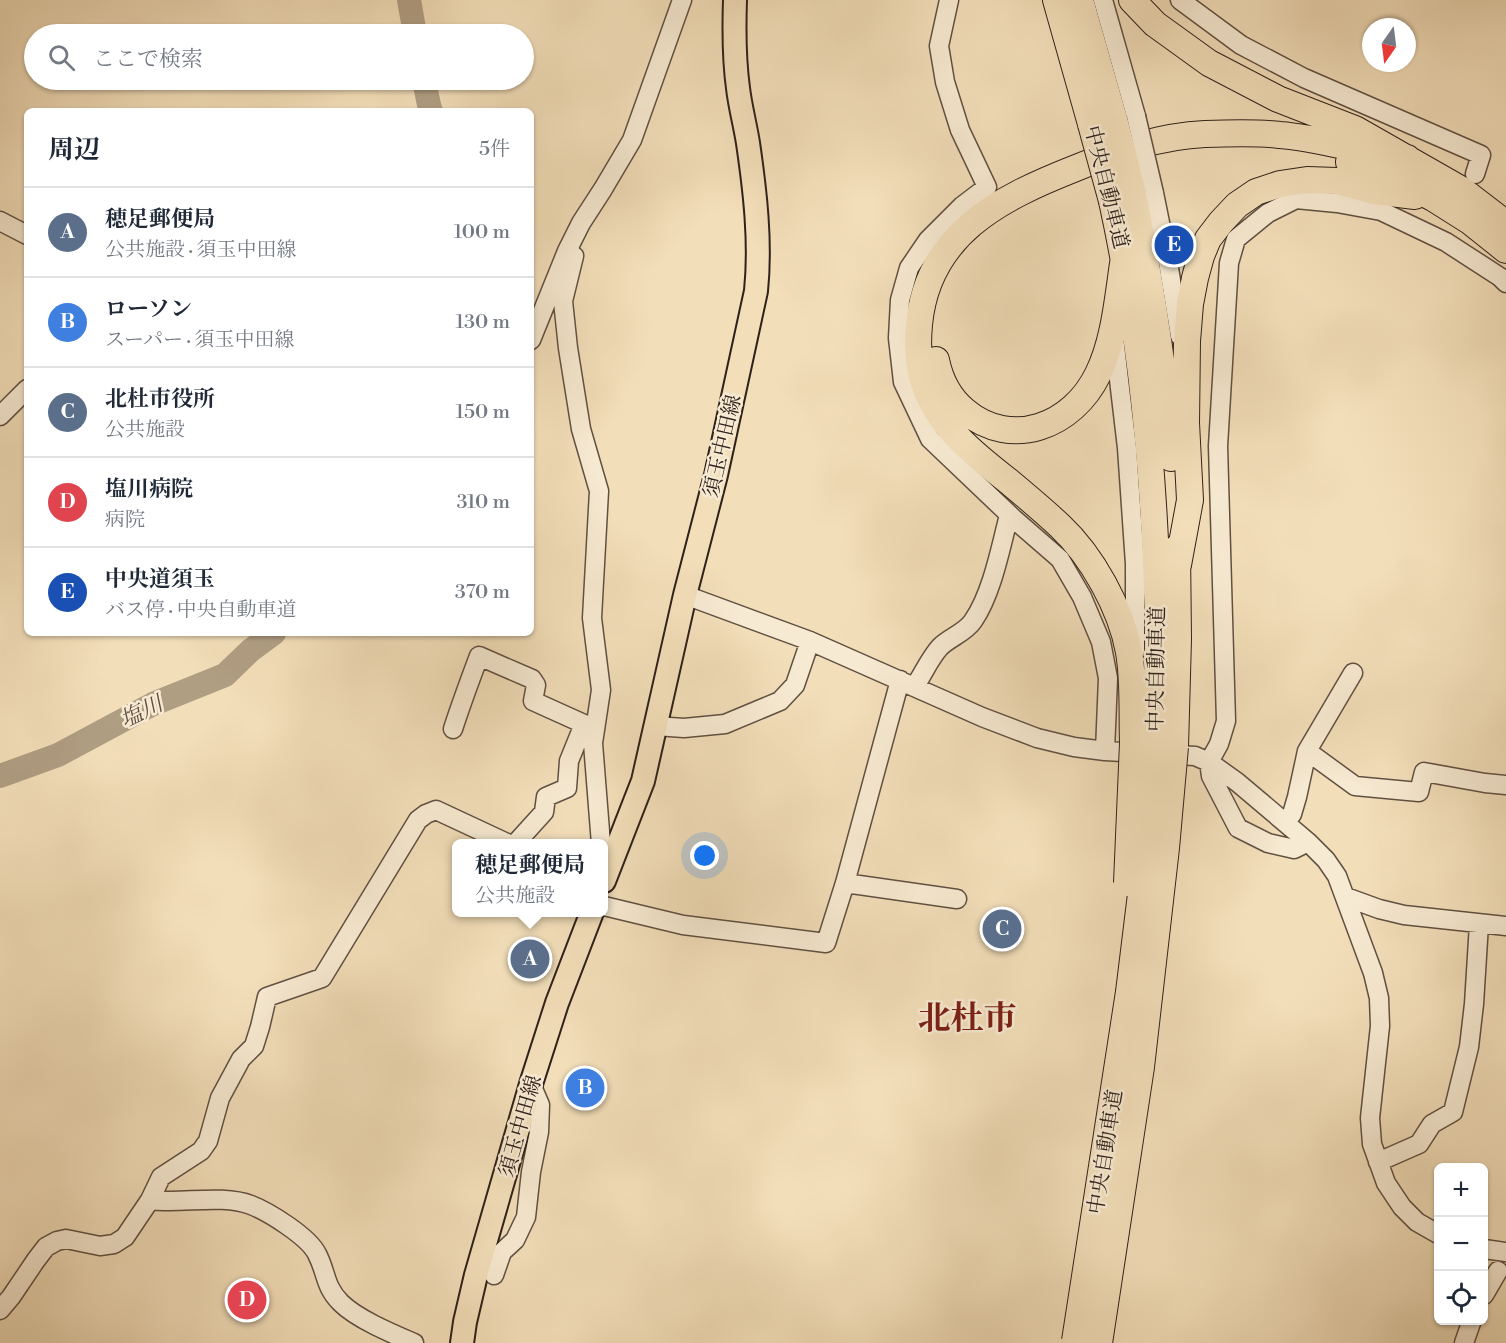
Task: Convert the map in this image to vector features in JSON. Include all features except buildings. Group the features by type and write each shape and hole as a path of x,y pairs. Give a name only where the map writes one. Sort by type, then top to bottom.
{"highway":[{"name":"中央自動車道","path":"1056,0 1114,120"},
{"name":"中央自動車道","path":"1080,0 1133,196 1156,322 1168,422 1178,565 1178,639 1154,745 1166,848 1141,1067 1083,1342"},
{"path":"1132,0 1155,24 1209,63 1278,99 1355,129 1462,190 1506,224"},
{"path":"1154,745 1131,673 1128,650 1119,618 1110,596 1080,548 1062,527 964,445 947,425 926,389 918,349 918,332 920,311 934,268 946,250 983,213 1046,180 1113,153 1152,141 1203,134 1278,134 1407,158"},
{"path":"1124,257 1113,326 1105,357 1098,375 1074,407 1041,427 1019,431 987,426 956,403 945,388 939,374 932,333 939,298 946,282 972,242 1020,208 1051,193 1155,155 1189,150 1262,146 1332,157 1377,169 1433,198 1471,222 1506,250"},
{"path":"1178,565 1190,501 1186,374 1190,304 1201,256 1208,238 1237,205 1256,192 1280,184 1307,180 1337,182 1374,190 1433,198"},
{"name":"中央自動車道","path":"1083,1342 1130,992 1147,845 1154,745 1158,639 1154,520 1147,421 1124,257 1133,196"}],"main road":[{"name":"須玉中田線","path":"608,846 643,781 685,595 716,475 757,281 755,199 738,87 734,27 735,0"},
{"name":"須玉中田線","path":"462,1343 476,1275 531,1084 557,1003 589,917"}],"street":[{"path":"534,333 567,251 632,140 682,0"},
{"path":"949,0 939,46 945,82 960,130 987,187 962,206 928,240 909,267 900,300 898,338 903,382 930,439 1009,515 1060,559 1082,597 1101,642 1108,678 1105,751"},
{"path":"1102,0 1114,120"},
{"path":"1180,0 1241,45 1304,78 1481,155 1475,174"},
{"path":"1133,196 1168,262 1186,374"},
{"path":"1308,842 1294,849 1268,843 1238,828 1210,776 1209,762 1219,744 1226,720 1218,446 1229,263 1236,239 1268,213 1296,199 1337,203 1381,211 1446,242 1462,244 1506,283"},
{"path":"0,221 24,233"},
{"path":"519,839 544,812 546,797 567,788 569,761 590,725 601,690 592,618 600,491 581,429 568,348 563,301 574,256 567,251"},
{"path":"1113,326 1127,448 1135,564 1136,649 1131,673"},
{"path":"0,416 24,392"},
{"path":"608,907 683,925 826,943 908,683 939,648 972,622 982,605 997,563 1009,515"},
{"path":"685,595 810,641 982,717 1037,738 1074,747 1105,751 1195,756 1209,762 1237,782 1285,822 1326,860 1337,876 1346,897 1373,973 1379,998 1380,1026 1370,1118 1372,1144 1386,1183 1402,1208 1417,1222 1434,1232"},
{"path":"655,726 684,728 725,723 780,701 795,685 810,641"},
{"path":"453,729 479,656 532,679 536,685 533,701 590,725"},
{"path":"1285,822 1292,814 1307,751 1353,674"},
{"path":"590,725 605,839"},
{"path":"1307,751 1355,786 1419,792 1424,772 1506,785"},
{"path":"0,1310 46,1247 66,1239 100,1246 114,1244 125,1237 150,1200 161,1177 201,1151 208,1141 220,1098 241,1059 254,1046 267,997 322,978 418,820 436,810 500,839"},
{"path":"845,883 957,899"},
{"path":"1346,897 1404,915 1506,926"},
{"path":"1378,1162 1419,1144 1432,1124 1453,1112 1469,1047 1479,924"},
{"path":"494,1275 502,1252 515,1240 526,1217 531,1172 539,1132 540,1105 531,1084"},
{"path":"150,1200 165,1202 234,1201 251,1205 267,1213 289,1226 317,1252 330,1288 340,1302 360,1317 414,1343"},
{"path":"1488,1250 1506,1252"},
{"path":"1488,1288 1498,1271"},
{"path":"1464,1343 1470,1325"}],"waterway":[{"name":"塩川","path":"409,0 413,24"},
{"name":"塩川","path":"426,90 430,108"},
{"name":"塩川","path":"0,776 58,755 153,704 225,675 251,650 270,636"}],"place":[{"name":"中央道須玉","path":"1174,245"},
{"name":"北杜市役所","path":"1002,929"},
{"name":"穂足郵便局","path":"530,959"},
{"name":"ローソン","path":"585,1088"},
{"name":"塩川病院","path":"247,1300"}],"district":[{"name":"北杜市","path":"967,1017"}]}
